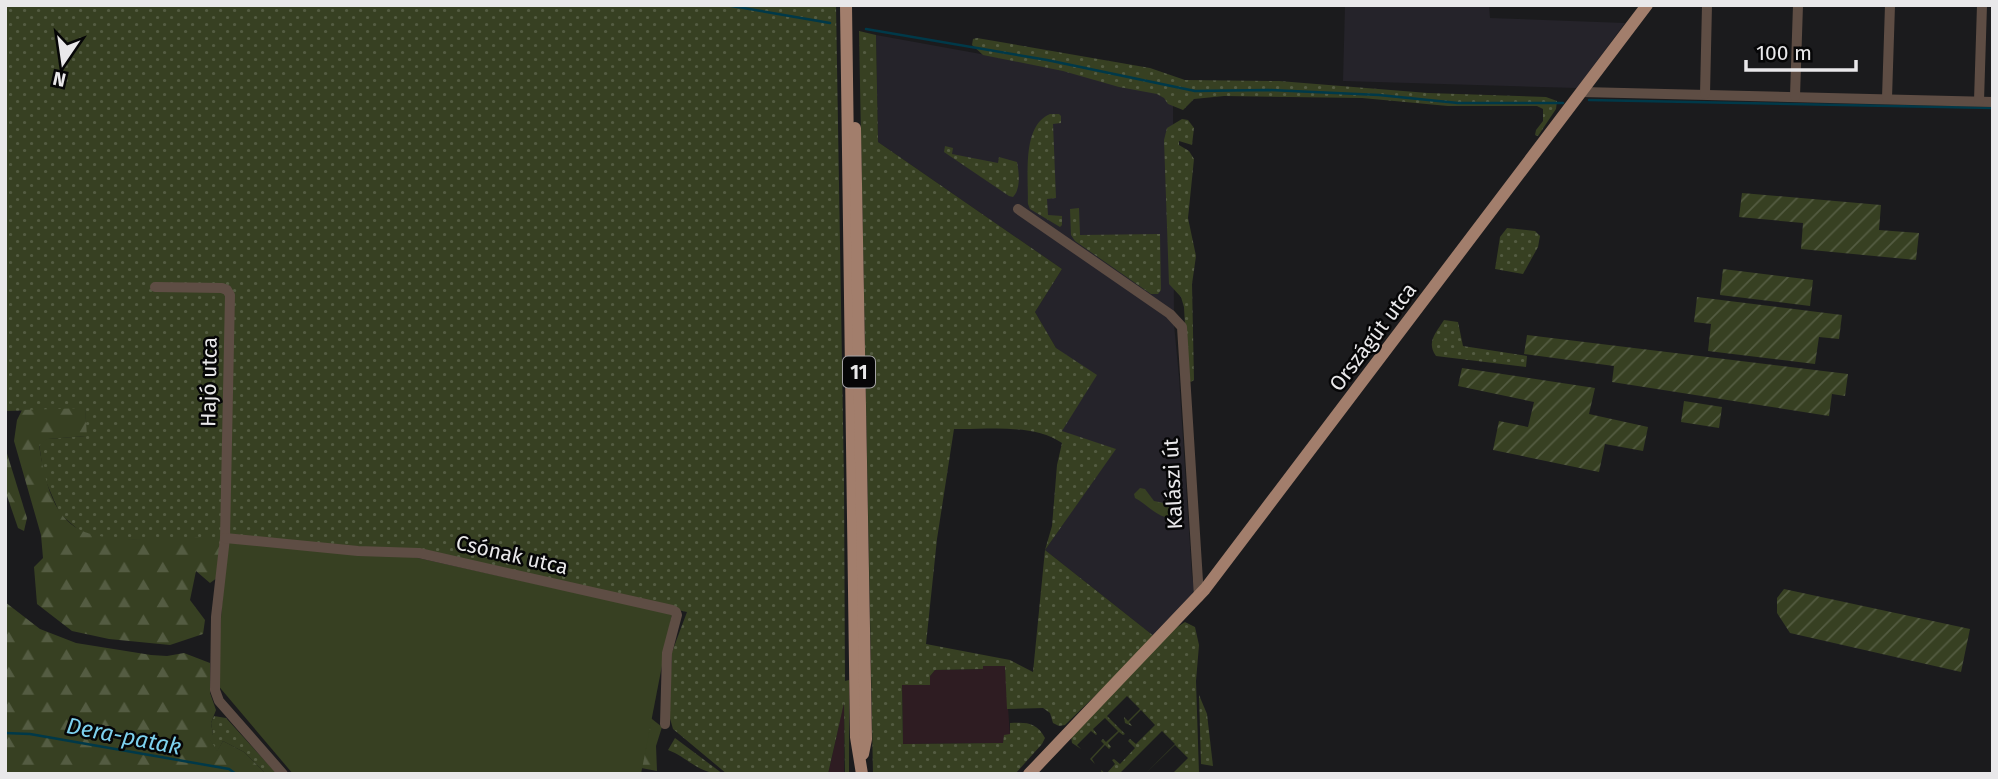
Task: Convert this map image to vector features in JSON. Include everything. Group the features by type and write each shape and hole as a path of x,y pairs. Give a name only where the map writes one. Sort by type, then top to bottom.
{"main road":[{"name":"11","path":"846,5 856,737 862,767"},
{"name":"11","path":"854,5 866,738 862,767"},
{"name":"Országút utca","path":"1199,597 1647,5"},
{"path":"1029,774 1199,597"}],"street":[{"path":"1705,94 1707,5"},
{"path":"1795,96 1798,5"},
{"path":"1887,98 1890,5"},
{"path":"1979,101 1982,5"},
{"path":"1579,96 1705,94 1993,102"},
{"name":"Kalászi út","path":"1018,209 1170,314 1182,327 1199,597"},
{"name":"Hajó utca","path":"155,286 222,288 230,295 224,543 216,617 215,690 219,701 283,774"},
{"name":"Csónak utca","path":"224,543 419,553 672,610 677,615 667,653 665,724"}],"shaded area":[{"path":"1345,5 1489,5 1490,18 1625,23 1577,88 1343,81"},
{"path":"876,35 1173,89 1174,324 1195,589 1187,603 1155,637 1045,550 1115,449 1062,432 1056,348 1035,312 1062,269 878,142"},
{"path":"983,666 1005,666 1010,735 1004,737 1003,743 903,744 902,685 930,685 930,676 935,670 982,669"},
{"path":"844,702 844,774 828,774 831,761"}],"green space":[{"path":"5,5 836,5 845,681 849,680 849,774 845,774 844,703 828,774 727,774 673,729 669,715 672,652 687,612 416,551 223,548 104,539 80,531 60,514 44,477 39,444 47,439 86,436 85,409 5,411"},
{"path":"859,31 876,35 878,142 1062,269 1035,312 1056,348 1097,375 1062,431 1116,449 1045,550 1155,637 1065,725 1053,723 1050,713 1043,708 1007,709 1005,666 935,670 930,676 930,685 902,685 903,744 1003,743 1004,735 1010,734 1010,723 1035,726 1045,738 1015,774 873,774","holes":["954,429 1024,430 1062,443 1057,465 1052,526 1045,550 1033,672 1010,660 926,644 937,539"]},
{"path":"973,39 1150,68 1185,80 1279,81 1428,93 1546,97 1557,101 1556,109 1538,136 1535,135 1543,121 1543,109 1537,106 1448,106 1362,98 1224,96 1194,99 1183,110 1168,104 1157,94 983,55 972,45"},
{"path":"1050,114 1059,114 1061,123 1053,124 1056,198 1047,199 1048,215 1062,216 1060,227 1030,209 1028,204 1028,154 1031,141 1034,129"},
{"path":"1182,119 1188,120 1194,128 1192,145 1179,141 1179,145 1189,151 1194,159 1188,218 1196,256 1192,284 1194,380 1191,382 1188,380 1184,307 1181,297 1169,284 1164,140 1167,128"},
{"path":"945,146 953,148 952,154 998,163 999,157 1017,162 1019,180 1016,194 1009,196 944,152"},
{"path":"1742,193 1881,205 1879,230 1919,233 1916,260 1801,249 1803,223 1739,217"},
{"path":"1079,208 1080,235 1160,234 1161,290 1158,294 1151,294 1075,241 1071,235 1070,209"},
{"path":"1507,228 1535,231 1540,236 1538,247 1523,274 1495,269 1500,237"},
{"path":"1723,269 1813,280 1810,306 1720,295"},
{"path":"1697,297 1842,315 1839,339 1819,337 1815,364 1708,351 1711,324 1694,322"},
{"path":"1444,320 1458,322 1463,346 1527,356 1526,367 1436,356 1432,342"},
{"path":"1527,335 1848,374 1845,396 1832,394 1829,416 1612,382 1614,366 1524,354"},
{"path":"1462,368 1595,388 1589,414 1648,427 1643,451 1605,444 1599,472 1493,450 1499,421 1528,427 1534,402 1458,386"},
{"path":"1684,401 1722,407 1719,428 1681,422"},
{"path":"85,408 87,436 48,439 39,445 52,498 62,515 75,527 91,534 135,539 199,537 223,548 221,575 210,583 196,571 190,600 205,620 203,634 170,645 109,639 72,631 37,604 34,567 43,558 41,535 14,441 17,420 22,410"},
{"path":"5,447 27,518 24,531 18,528 5,490"},
{"path":"1140,488 1145,489 1154,501 1164,503 1172,492 1177,495 1181,503 1179,512 1171,517 1157,513 1135,498 1134,494"},
{"path":"227,540 409,556 672,614 641,774 293,774 216,683"},
{"path":"1784,589 1970,629 1961,672 1790,633 1777,613 1777,598"},
{"path":"5,602 40,629 76,643 151,655 184,653 210,663 210,693 216,710 211,723 213,734 210,739 217,751 223,741 244,752 266,774 5,774"},
{"path":"1185,622 1195,627 1199,645 1196,681 1199,774 1172,774 1188,758 1175,745 1145,774 1175,744 1162,731 1119,774 1106,774 1115,764 1112,760 1120,764 1135,748 1128,741 1130,739 1136,744 1155,725 1141,710 1129,722 1132,726 1125,723 1124,717 1128,721 1140,709 1127,696 1107,716 1125,734 1119,732 1108,743 1111,747 1109,749 1105,745 1092,759 1095,764 1090,759 1104,744 1101,741 1103,739 1106,742 1118,731 1105,718 1093,729 1096,735 1091,731 1077,745 1081,749 1072,743 1071,736 1174,629"},
{"path":"1199,695 1207,714 1213,766 1201,764"},
{"path":"642,711 662,727 656,746 657,771 636,767"},
{"path":"214,716 226,718 277,774 266,774 244,752 223,741 217,752 209,738 213,734 211,723"},
{"path":"675,738 723,774 700,769 668,750"}],"waterway":[{"path":"726,5 830,23"},
{"path":"866,29 1047,60 1195,91 1268,90 1379,95 1458,103 1563,103"},
{"path":"1589,100 1993,108"},
{"name":"Dera-patak","path":"5,733 30,734 229,769 236,774"}]}
